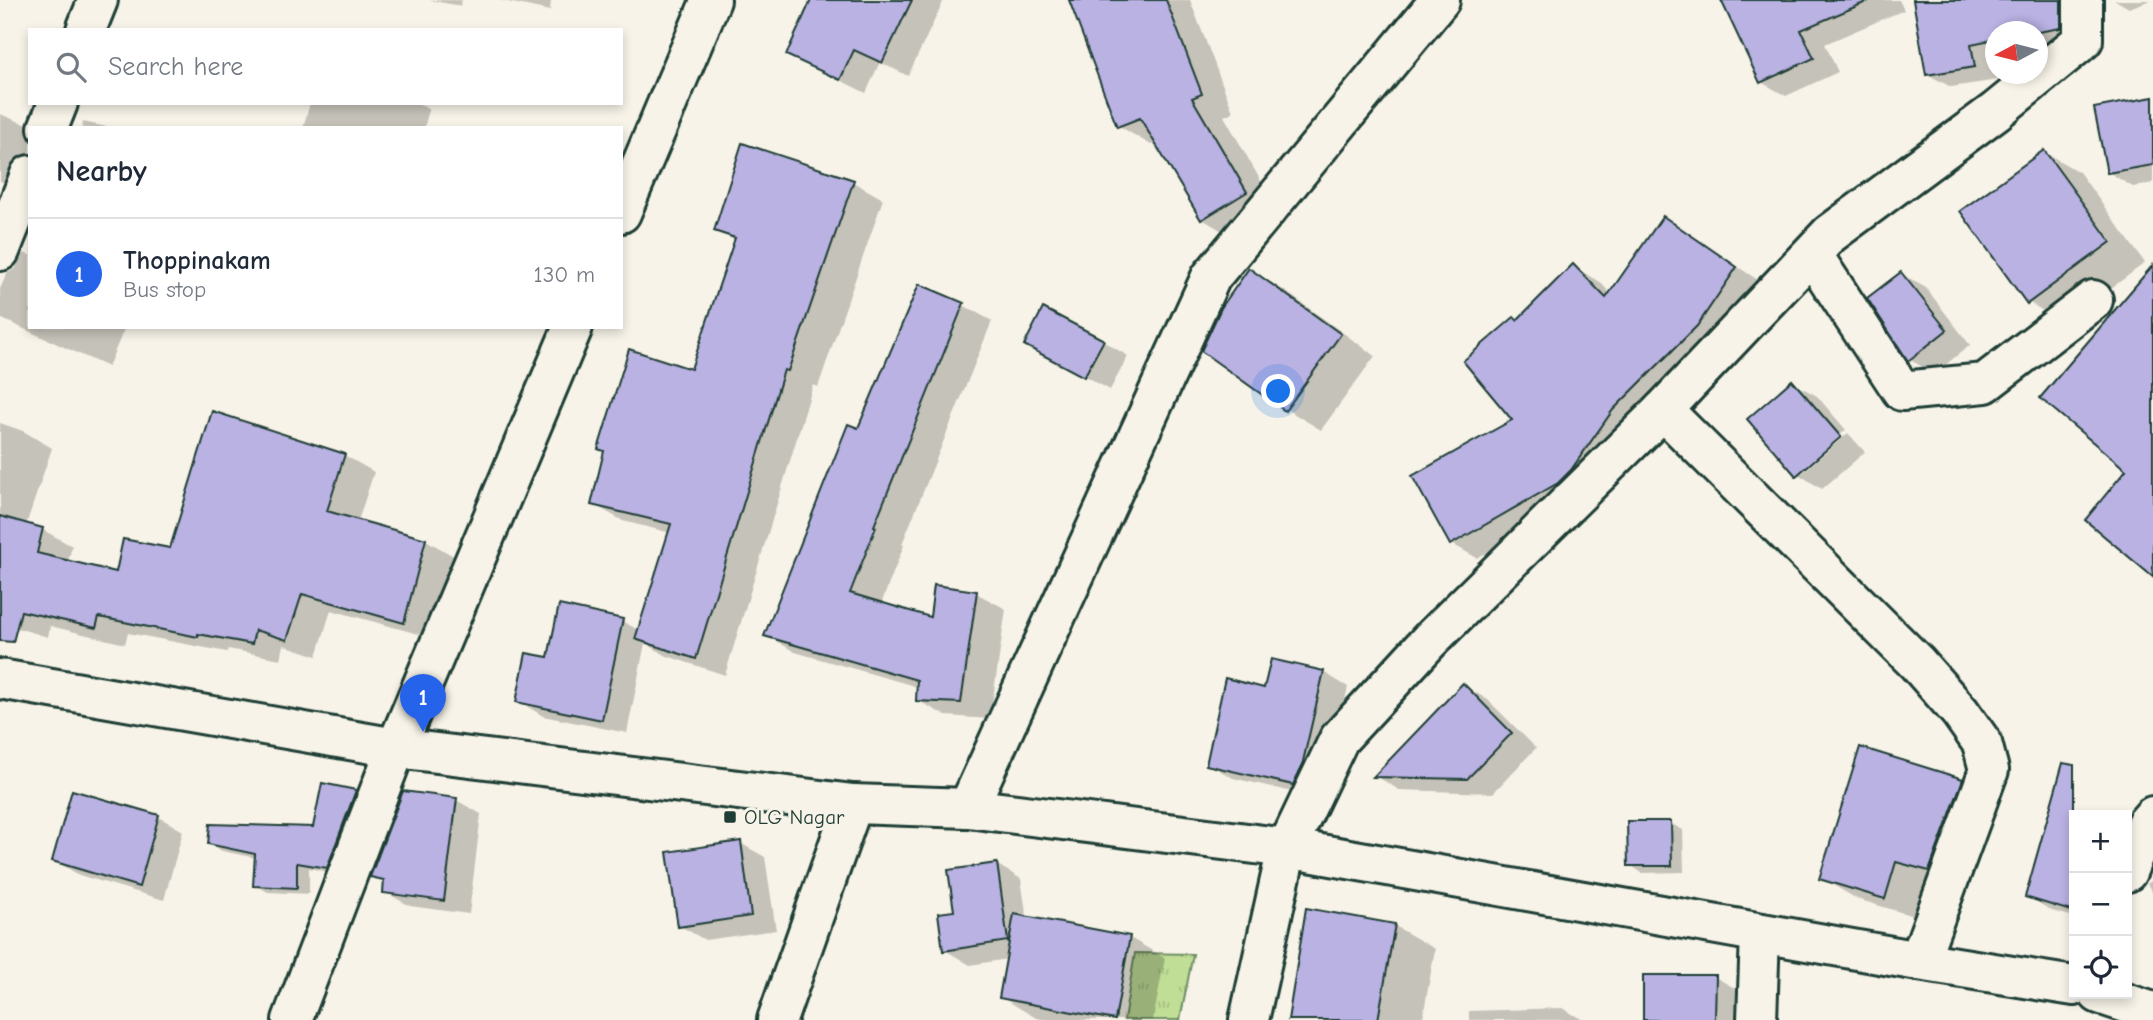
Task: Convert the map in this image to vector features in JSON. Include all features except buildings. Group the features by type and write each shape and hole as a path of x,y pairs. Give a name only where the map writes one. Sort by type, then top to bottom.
{"street":[{"path":"87,28 98,0"},
{"path":"623,208 711,0"},
{"path":"968,808 1211,277 1440,0"},
{"path":"1249,1020 1287,848 1339,739 1430,640 1663,410 1830,234 1996,111 2083,40 2083,0"},
{"path":"49,126 57,105"},
{"path":"0,251 28,180"},
{"path":"1812,254 1902,390 1985,383 2093,300"},
{"path":"292,1020 396,748 572,329"},
{"path":"1663,410 1917,663 1960,712 1982,743 1989,770 1919,961"},
{"path":"0,679 396,748 853,804 968,808 1287,848 2069,985"},
{"path":"777,1020 853,804"},
{"path":"2132,859 2146,824 2153,816"},
{"path":"1757,1020 1760,933"},
{"path":"2113,999 2153,1013"}],"green space":[{"path":"1135,953 1193,954 1180,1020 1124,1020"}],"place":[{"name":"Thoppinakam","path":"423,732"},
{"name":"OLG Nagar","path":"730,817"}]}
